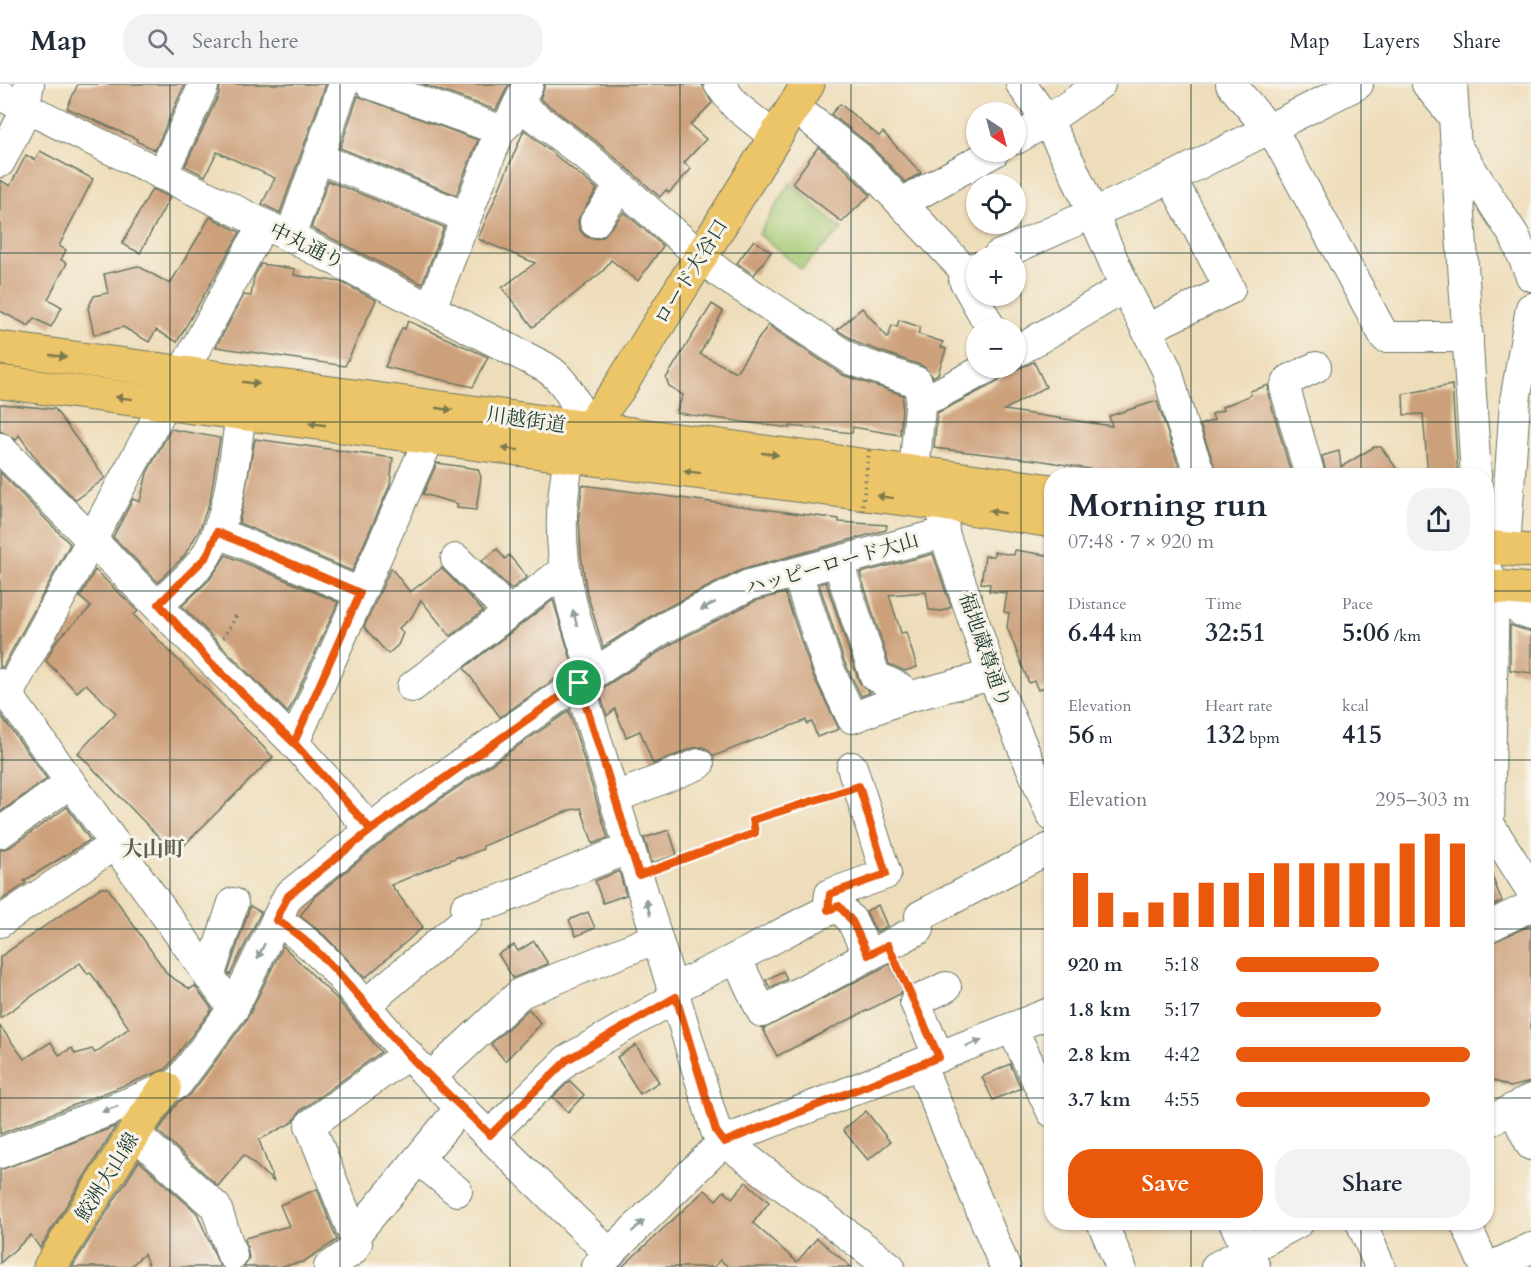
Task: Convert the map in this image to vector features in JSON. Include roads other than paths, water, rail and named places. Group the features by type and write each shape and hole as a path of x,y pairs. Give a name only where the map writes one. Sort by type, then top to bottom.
{"main road":[{"name":"ロード大谷口","path":"568,456 619,388 801,96"},
{"name":"川越街道","path":"0,348 914,473 945,505"},
{"name":"川越街道","path":"0,382 1044,520"},
{"name":"川越街道","path":"945,505 1044,492"},
{"path":"1498,564 1531,590"},
{"name":"鮫洲大山線","path":"50,1267 165,1088"}],"street":[{"path":"182,374 276,231 318,158 344,84"},
{"path":"370,84 436,95 500,130"},
{"path":"719,84 736,106 775,137"},
{"path":"1021,84 1047,121 1072,167 1125,287 1167,370 1182,425 1198,468"},
{"path":"1026,134 1100,84"},
{"path":"1231,84 1279,142 1385,337 1468,338"},
{"path":"1019,246 1171,178 1358,84"},
{"path":"1427,84 1455,131 1523,231 1531,276"},
{"path":"1452,84 1476,468"},
{"path":"162,175 203,87"},
{"path":"430,308 500,130 510,121 523,94 585,155 700,258 852,360 917,382 921,396 914,473"},
{"path":"0,162 22,118 18,95"},
{"name":"中丸通り","path":"18,95 162,175 430,308 557,374 566,385 587,428"},
{"path":"801,96 902,203 966,264"},
{"path":"318,158 466,217"},
{"path":"902,203 976,162"},
{"path":"1147,329 1230,289 1171,178"},
{"path":"595,222 620,187"},
{"path":"1026,346 1125,287"},
{"path":"1494,697 1498,564 1523,397 1531,308"},
{"path":"1308,468 1285,388 1289,380 1316,367"},
{"path":"921,396 933,396 968,378"},
{"path":"165,404 92,539 4,689 233,1009"},
{"path":"159,604 207,556 228,494 241,414"},
{"path":"294,743 429,439"},
{"path":"0,448 159,604 209,661 294,743 371,830"},
{"path":"568,456 562,515 563,571 578,630 586,679 614,798 716,1131 724,1142 890,1267"},
{"name":"ハッピーロード大山","path":"0,1153 177,1084 233,1009 288,896 371,830 586,679 664,628 749,585 838,562 945,505"},
{"name":"福地蔵尊通り","path":"945,505 992,675 1044,797"},
{"path":"217,532 360,593"},
{"path":"456,559 508,611"},
{"path":"838,562 875,676 900,688 904,698"},
{"path":"1498,564 1521,611 1531,615"},
{"path":"412,687 563,571"},
{"path":"796,573 828,667 852,718 904,698 992,675"},
{"path":"614,798 699,764"},
{"path":"828,910 830,894 886,874 856,776"},
{"path":"0,833 70,783"},
{"path":"1494,836 1531,890"},
{"path":"0,922 115,844"},
{"path":"736,958 762,1012 868,955 919,922 1044,852"},
{"path":"366,1004 467,919 466,907 495,902 634,862"},
{"path":"209,977 233,903"},
{"path":"490,1135 567,1060 675,993 828,910 839,906 852,921 868,955"},
{"path":"1494,924 1531,906"},
{"path":"276,920 294,930 366,1004 408,1054 490,1135 603,1260 724,1142 1044,1015"},
{"path":"431,1077 521,993 657,938"},
{"path":"946,987 915,1002 929,1061 1005,1267"},
{"path":"1012,1028 1044,1095"},
{"path":"329,1267 352,1251 357,1243 310,1125 408,1054"},
{"path":"1494,1119 1522,1104 1531,1145"},
{"path":"354,1236 461,1107"},
{"path":"134,1133 216,1207 232,1255"},
{"path":"418,1159 457,1191"},
{"path":"1105,1230 1121,1267"},
{"path":"1238,1230 1251,1259"},
{"path":"1216,1267 1251,1259 1289,1230"},
{"path":"1364,1230 1380,1267"},
{"path":"1469,1230 1485,1267"},
{"path":"1491,1267 1531,1248"}],"district":[{"name":"大山町","path":"153,849"}]}
